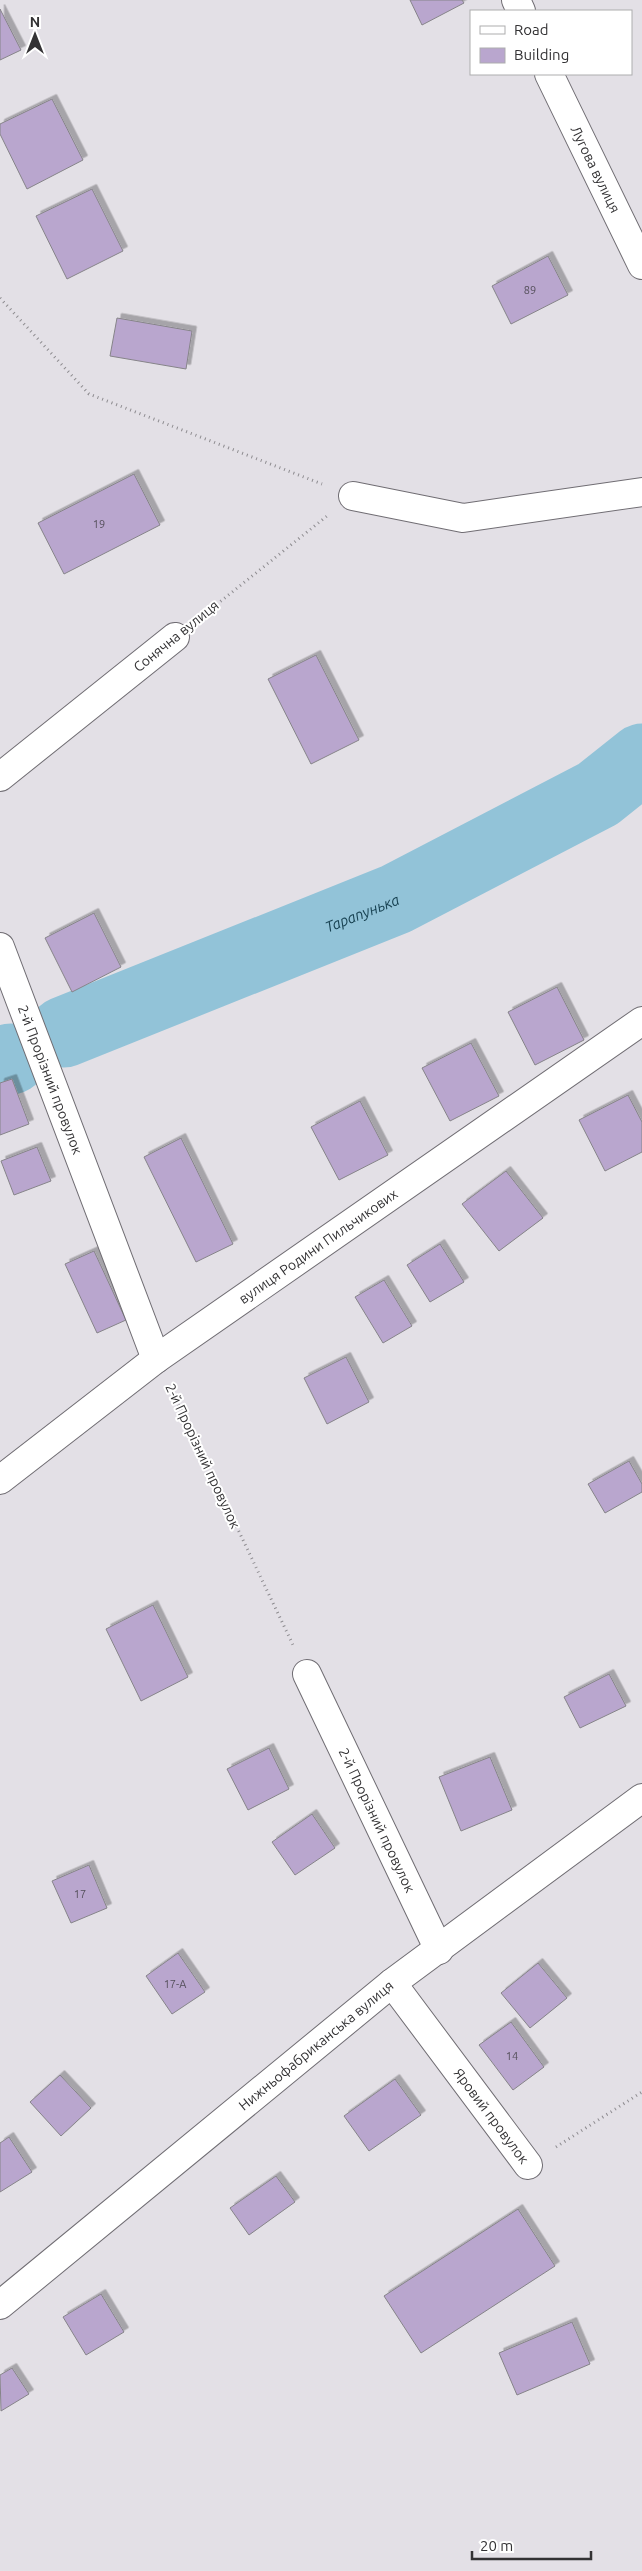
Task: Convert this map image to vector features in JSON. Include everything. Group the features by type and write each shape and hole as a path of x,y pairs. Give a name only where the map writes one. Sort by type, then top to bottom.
{"street":[{"name":"Лугова вулиця","path":"548,75 642,265"},
{"path":"353,496 463,518 642,492"},
{"name":"Сонячна вулиця","path":"0,777 175,637"},
{"name":"2-й Прорізний провулок","path":"0,947 156,1358"},
{"name":"вулиця Родини Пильчикових","path":"0,1480 156,1358 642,1021"},
{"name":"2-й Прорізний провулок","path":"307,1674 439,1950"},
{"name":"Нижньофабриканська вулиця","path":"0,2305 392,1983 642,1798"},
{"name":"Яровий провулок","path":"392,1983 528,2164"}],"path":[{"path":"0,298 89,394 353,496"},
{"name":"Сонячна вулиця","path":"175,637 353,496"},
{"name":"2-й Прорізний провулок","path":"156,1358 307,1674"},
{"name":"Яровий провулок","path":"528,2164 642,2092"}],"building":[{"path":"410,0 462,0 464,3 422,25"},
{"path":"0,9 21,50 0,60"},
{"path":"52,99 83,160 27,189 0,134 0,124"},
{"path":"92,189 123,251 67,279 36,216"},
{"path":"548,256 568,295 511,324 492,286"},
{"path":"117,318 192,331 186,369 110,356"},
{"path":"134,474 160,525 64,574 38,523"},
{"path":"316,655 359,740 311,764 268,679"},
{"path":"94,913 121,967 72,992 45,938"},
{"path":"557,987 584,1040 535,1065 508,1012"},
{"path":"471,1043 499,1096 450,1121 422,1068"},
{"path":"12,1079 29,1124 0,1135 0,1083"},
{"path":"628,1095 642,1122 642,1152 605,1171 579,1120"},
{"path":"360,1101 388,1155 339,1180 311,1127"},
{"path":"181,1138 233,1244 196,1262 144,1157"},
{"path":"37,1147 51,1181 14,1195 1,1161"},
{"path":"506,1171 543,1218 499,1251 462,1204"},
{"path":"440,1244 464,1282 430,1302 407,1265"},
{"path":"94,1251 126,1320 97,1333 65,1264"},
{"path":"384,1280 412,1326 383,1343 355,1297"},
{"path":"346,1357 369,1402 327,1424 304,1378"},
{"path":"629,1461 642,1484 642,1492 605,1513 588,1484"},
{"path":"153,1605 188,1677 141,1701 106,1629"},
{"path":"609,1674 626,1706 580,1728 564,1697"},
{"path":"269,1748 289,1789 248,1810 227,1769"},
{"path":"490,1757 512,1810 461,1831 439,1777"},
{"path":"312,1814 335,1848 295,1875 272,1842"},
{"path":"89,1865 107,1908 71,1923 52,1881"},
{"path":"178,1953 205,1992 172,2014 146,1976"},
{"path":"538,1963 567,1998 530,2028 501,1993"},
{"path":"511,2022 544,2067 513,2090 479,2045"},
{"path":"60,2075 91,2108 61,2136 30,2102"},
{"path":"395,2079 421,2115 369,2151 344,2116"},
{"path":"9,2137 32,2172 0,2192 0,2143"},
{"path":"276,2176 295,2202 249,2235 230,2208"},
{"path":"518,2209 555,2266 421,2353 384,2296"},
{"path":"101,2294 124,2332 86,2355 63,2317"},
{"path":"572,2322 590,2364 517,2395 499,2353"},
{"path":"12,2368 29,2394 1,2411 0,2375"}],"waterway":[{"name":"Тарапунька","path":"64,1032 396,899 598,794 642,759"},
{"name":"Тарапунька","path":"0,1061 11,1059"}]}
